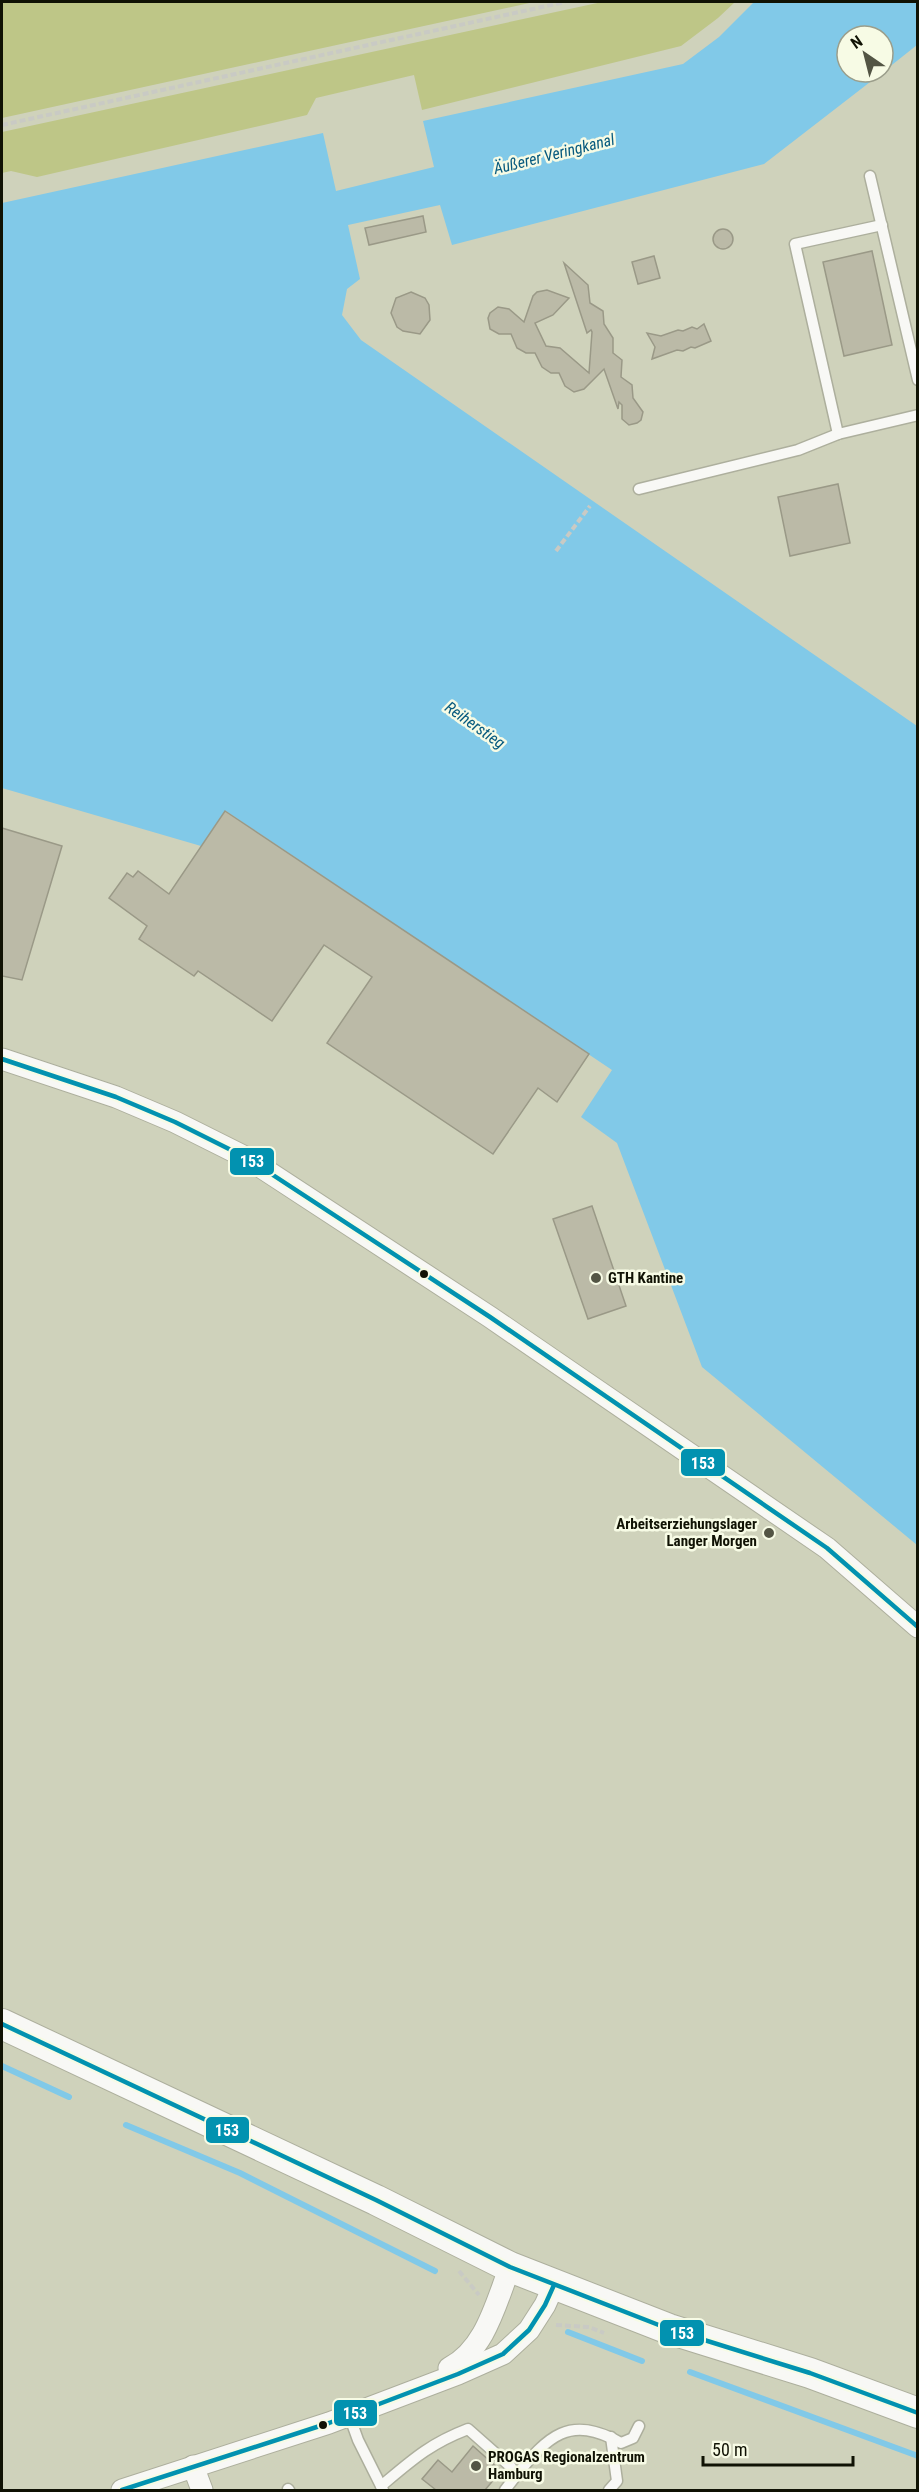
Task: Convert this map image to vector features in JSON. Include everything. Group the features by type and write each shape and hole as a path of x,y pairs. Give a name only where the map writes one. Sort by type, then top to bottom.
{"main road":[{"path":"2,2024 554,2285 669,2329 810,2373 918,2413"}],"street":[{"path":"2,1059 116,1097 175,1122 247,1158 490,1317 826,1548 918,1627"},
{"path":"391,2399 459,2363 472,2352 484,2330 510,2266"},
{"path":"122,2490 349,2415 458,2374 503,2354 517,2343 538,2318 554,2285"},
{"path":"193,2466 202,2490"}],"lane":[{"path":"870,177 918,380"},
{"path":"838,434 795,244 882,225"},
{"path":"639,489 798,450 838,434 918,415"},
{"path":"349,2415 358,2440 382,2488 420,2452 439,2440 468,2429 512,2467 515,2477"},
{"path":"505,2490 536,2451 566,2430 593,2429 621,2443 633,2438 639,2426"},
{"path":"609,2490 617,2481 611,2437"}],"path":[{"path":"2,125 565,2"},
{"path":"556,551 590,506"}],"green space":[{"path":"2,2 534,2 2,118"},
{"path":"602,2 735,2 681,46 422,110 414,75 316,98 307,115 37,177 11,171 2,173 2,132"}],"water":[{"path":"754,2 917,2 917,45 895,62 895,24 835,24 835,84 867,84 764,164 452,245 440,205 348,225 360,279 347,289 342,315 361,340 917,726 917,1545 702,1367 617,1143 581,1117 612,1070 226,811 201,846 2,788 2,203 323,133 336,191 434,167 423,121 683,64 719,37"}],"building":[{"path":"423,216 426,232 369,245 365,228"},
{"path":"723,229 730,232 733,239 730,246 723,249 716,246 713,239 716,232"},
{"path":"872,251 892,345 844,356 823,262"},
{"path":"654,256 660,278 638,284 632,262"},
{"path":"564,263 588,285 590,303 603,311 604,324 613,338 613,353 622,360 621,377 632,385 633,398 643,412 641,420 637,423 629,425 622,419 622,405 619,402 618,409 604,369 584,389 574,392 565,386 559,373 551,373 542,367 535,353 526,353 517,348 511,334 499,334 490,329 488,318 490,313 498,307 509,309 524,322 533,296 537,292 547,290 569,298 553,315 535,323 546,346 560,348 589,373 592,332 591,330 587,333"},
{"path":"411,292 425,298 429,305 430,320 420,334 403,331 397,327 391,313 396,298"},
{"path":"704,324 711,341 695,348 677,350 652,359 655,347 647,333 661,336 692,327 697,329"},
{"path":"838,484 850,543 790,556 778,497"},
{"path":"225,811 589,1054 557,1102 538,1088 493,1154 327,1043 372,977 324,945 272,1021 198,971 194,976 139,939 147,926 109,898 127,873 133,877 138,871 169,894"},
{"path":"2,828 62,846 22,980 2,976"},
{"path":"592,1206 626,1306 588,1319 553,1219"},
{"name":"PROGAS Regionalzentrum Hamburg","path":"473,2446 501,2471 485,2490 436,2490 422,2479 438,2460 452,2472"}],"waterway":[{"path":"2,2066 69,2097"},
{"path":"126,2125 240,2173 435,2271"},
{"path":"568,2332 642,2361"},
{"path":"690,2372 918,2456"}],"transit line":[{"name":"153","path":"2,1059 116,1097 175,1122 247,1158 490,1317 827,1548 918,1627"},
{"name":"153","path":"2,2024 376,2200 510,2267 669,2329 810,2373 918,2413"},
{"name":"153","path":"122,2490 329,2423 458,2374 503,2354 529,2330 545,2305 554,2285"}],"place":[{"name":"GTH Kantine","path":"596,1278"},
{"name":"Arbeitserziehungslager Langer Morgen","path":"769,1533"},
{"name":"PROGAS Regionalzentrum Hamburg","path":"476,2466"}],"water label":[{"name":"Äußerer Veringkanal","path":"554,154"},
{"name":"Reiherstieg","path":"475,725"}]}
